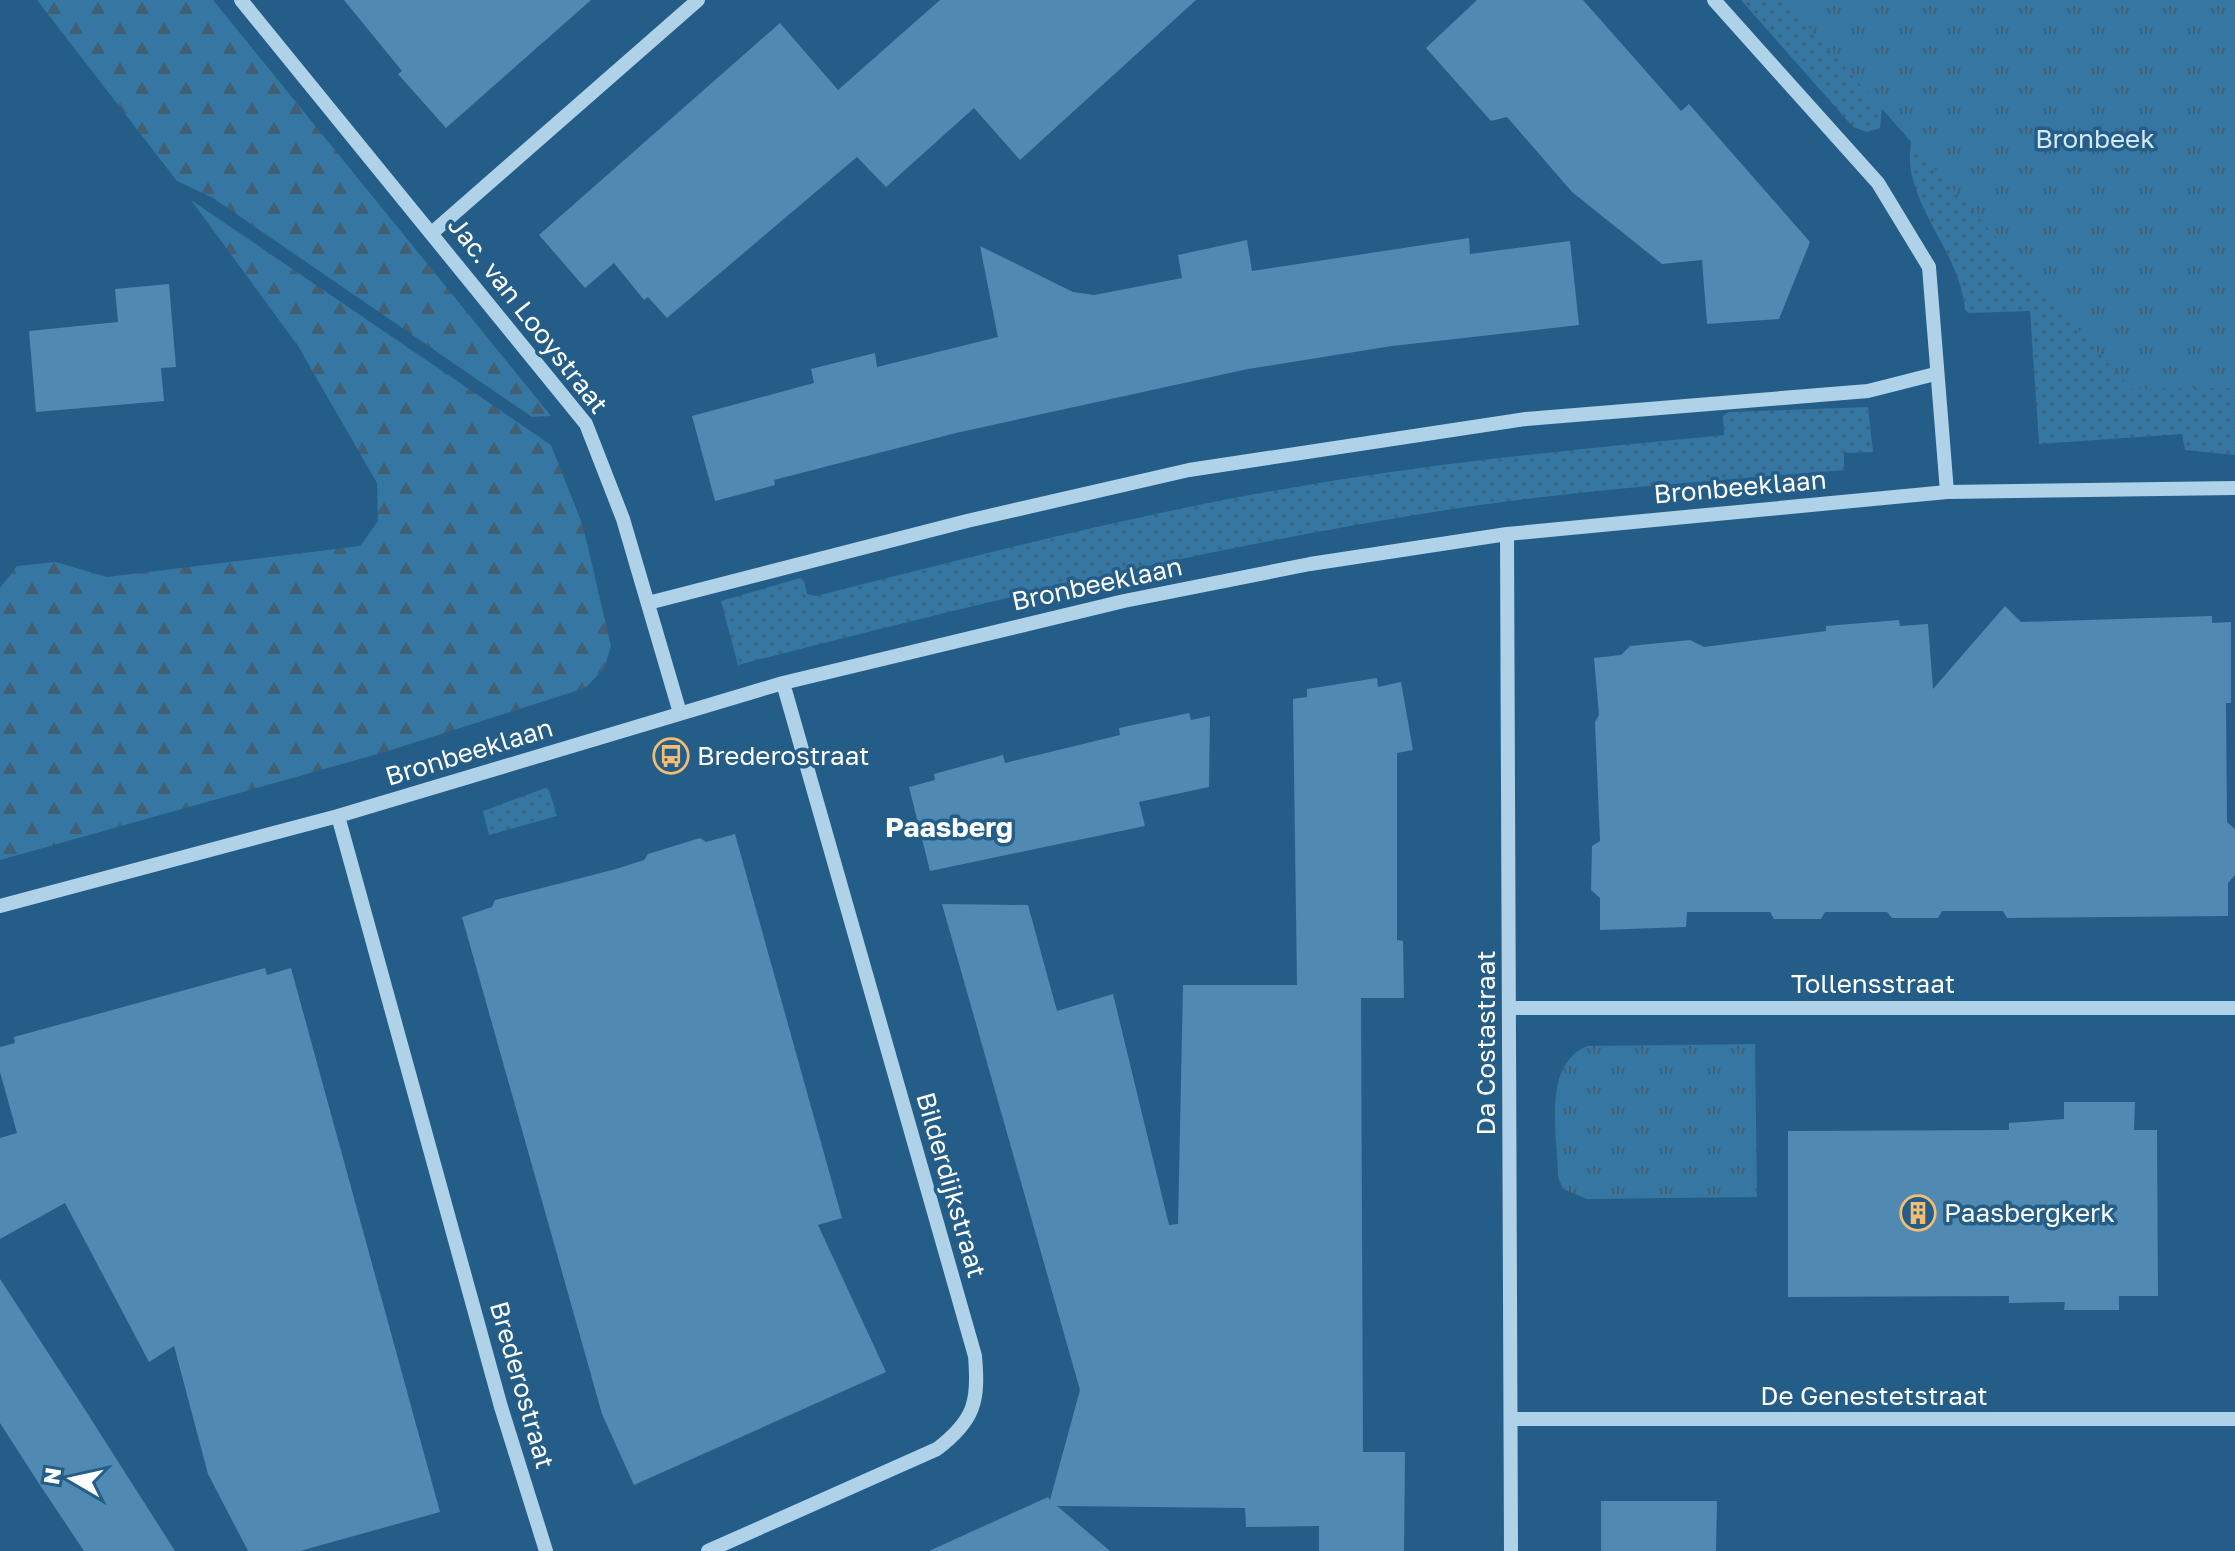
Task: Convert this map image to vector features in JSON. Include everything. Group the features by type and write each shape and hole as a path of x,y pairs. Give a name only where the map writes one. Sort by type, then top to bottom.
{"street":[{"name":"Jac. van Looystraat","path":"241,0 433,232 586,424 623,519 680,713"},
{"path":"433,232 698,0"},
{"path":"1714,0 1878,183 1929,267 1935,374 1947,492"},
{"path":"648,603 967,521 1189,470 1526,419 1868,391 1935,374"},
{"name":"Bronbeeklaan","path":"0,906 338,816 783,683 1124,601 1310,564 1507,534 1947,492 2235,488"},
{"name":"Da Costastraat","path":"1507,534 1513,1419 1511,1551"},
{"name":"Bilderdijkstraat","path":"708,1551 937,1449 958,1433 972,1413 978,1387 975,1356 783,683"},
{"name":"Brederostraat","path":"338,816 501,1407 546,1551"},
{"name":"Tollensstraat","path":"1510,1008 2235,1008"},
{"name":"De Genestetstraat","path":"1513,1419 2235,1419"}],"green space":[{"path":"37,0 213,0 551,416 532,417 213,198 177,181"},
{"path":"1741,0 1836,0 1887,61 1880,128 1867,132 1853,127"},
{"name":"Bronbeek","path":"1785,0 2235,0 2235,388 2131,389"},
{"path":"1915,114 2235,375 2235,455 2185,450 2182,434 2039,444 2030,311 1968,313 1965,309 1956,273 1924,210 1912,176 1910,153"},
{"path":"191,200 551,445 583,526 611,646 604,669 585,688 385,752 0,860 0,588 17,566 56,562 107,577 360,546 378,521 377,483 298,346"},
{"path":"1868,407 1873,452 1844,453 1844,470 1551,496 1363,524 1094,578 738,665 721,601 800,578 804,580 807,594 816,596 1115,523 1349,478 1510,457 1724,435 1723,416 1729,412"},
{"path":"548,787 557,816 489,835 483,811"},
{"path":"1755,1044 1757,1197 1587,1199 1563,1189 1558,1177 1555,1104 1563,1069 1573,1055 1587,1046"}],"building":[{"path":"344,0 591,0 446,128 398,74 402,71"},
{"path":"940,0 1196,0 1020,160 974,108 886,187 857,157 667,318 648,297 644,300 614,263 585,288 539,235 780,23 838,90"},
{"path":"1477,0 1583,0 1681,111 1689,104 1810,242 1779,319 1707,324 1702,260 1662,264 1572,192 1507,117 1491,121 1426,48"},
{"path":"1469,238 1470,254 1570,241 1579,325 1392,346 1248,369 956,433 774,480 775,485 715,501 692,416 814,383 811,369 875,353 877,367 998,337 980,246 1073,292 1094,295 1182,278 1178,255 1247,240 1252,271"},
{"path":"169,284 176,367 161,368 164,401 36,412 29,331 118,322 115,289"},
{"path":"2005,606 2021,622 2212,616 2212,623 2231,622 2231,703 2226,703 2227,822 2235,829 2235,875 2228,883 2228,916 2007,918 2003,911 1942,911 1938,918 1892,918 1887,912 1825,912 1821,919 1774,919 1770,912 1687,912 1686,927 1600,930 1600,898 1591,890 1592,846 1600,841 1595,722 1599,715 1594,658 1621,655 1630,646 1690,640 1704,647 1826,631 1826,626 1899,620 1900,626 1928,624 1933,689"},
{"path":"1377,678 1378,687 1401,682 1413,750 1397,753 1397,940 1403,941 1404,998 1361,998 1363,1452 1405,1452 1404,1551 1319,1551 1319,1526 1246,1527 1245,1508 1057,1506 1110,1551 929,1551 1048,1497 1050,1500 1080,1390 942,904 1028,905 1057,1011 1113,994 1169,1225 1178,1224 1183,985 1297,985 1293,699 1307,697 1307,689"},
{"path":"1189,713 1191,720 1210,716 1209,787 1139,802 1145,826 930,871 909,787 935,780 934,774 1003,755 1005,763 1120,735 1119,728"},
{"path":"735,834 842,1218 818,1225 886,1372 634,1485 602,1414 462,917 492,907 495,900 616,869 644,860 648,854 700,838 706,842"},
{"path":"265,968 267,975 291,968 440,1512 300,1551 248,1551 208,1474 174,1346 149,1362 65,1203 0,1239 0,1138 17,1133 0,1072 0,1047 15,1043 14,1037"},
{"name":"Paasbergkerk","path":"2064,1102 2135,1102 2134,1130 2157,1130 2158,1296 2119,1296 2119,1310 2064,1310 2065,1302 2009,1303 2009,1296 1788,1297 1788,1131 2009,1130 2009,1123 2064,1119"},
{"path":"0,1279 175,1551 84,1551 36,1479 0,1423"},
{"path":"1601,1501 1717,1501 1716,1551 1601,1551"}],"place":[{"name":"Brederostraat","path":"671,756"},
{"name":"Paasbergkerk","path":"1918,1213"}],"district":[{"name":"Paasberg","path":"949,827"}]}
